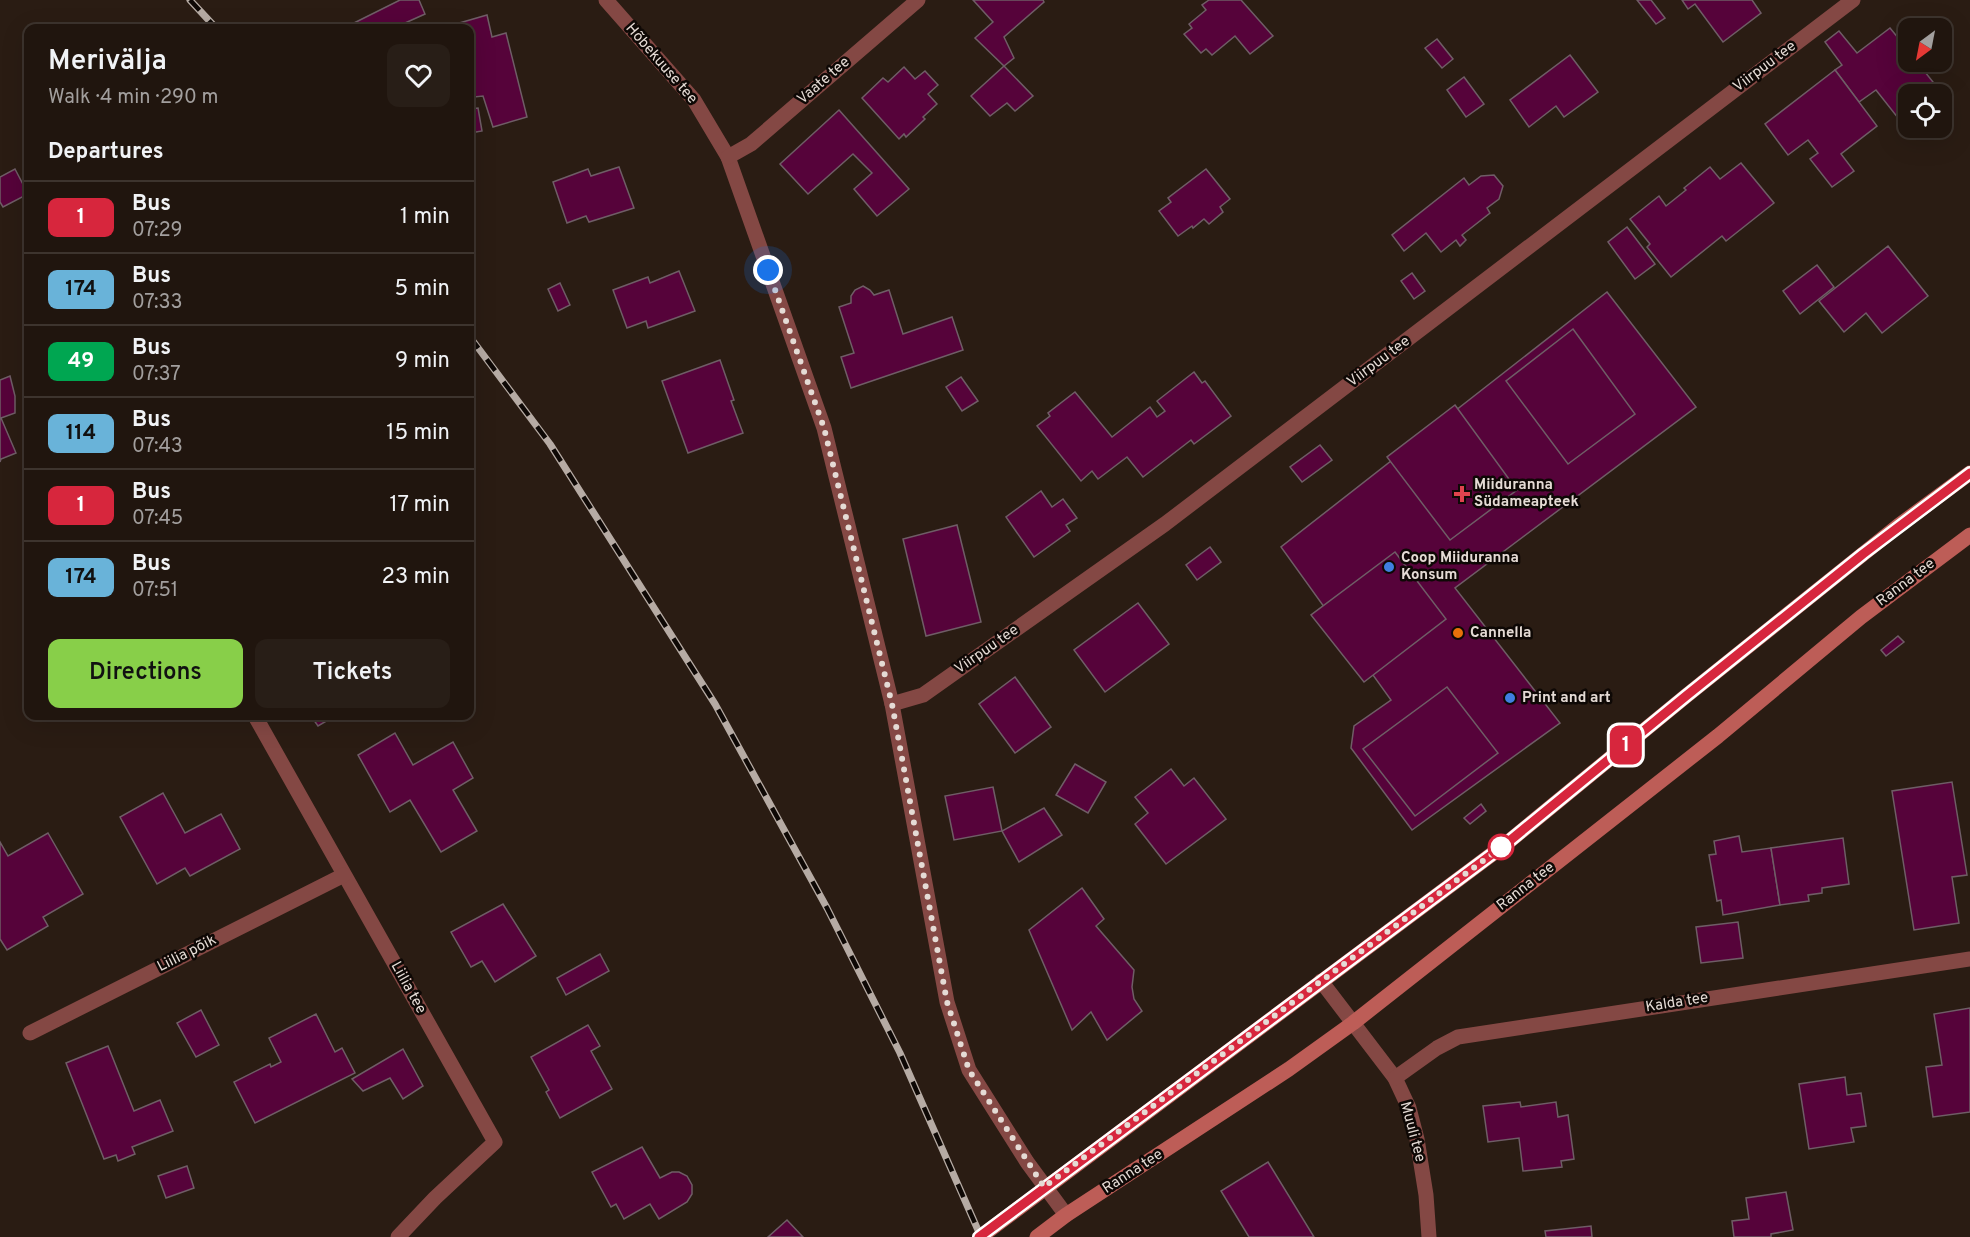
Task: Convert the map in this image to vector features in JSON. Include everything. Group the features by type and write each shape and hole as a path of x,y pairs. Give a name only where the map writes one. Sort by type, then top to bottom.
{"main road":[{"path":"980,1237 1507,843 1889,533 1970,473"},
{"name":"Ranna tee","path":"1036,1237 1289,1069 1353,1023 1719,735 1861,617 1970,535"}],"street":[{"name":"Hõbekuuse tee","path":"606,0 694,100 728,157 824,428 892,704 947,1002 969,1070 1044,1187 1066,1215"},
{"name":"Vaate tee","path":"728,157 751,144 918,0"},
{"name":"Viirpuu tee","path":"892,704 923,695 1165,524 1853,0"},
{"name":"Liilia tee","path":"257,720 495,1142 435,1198 398,1237"},
{"name":"Liilia põik","path":"30,1033 345,875"},
{"name":"Kalda tee","path":"1395,1078 1437,1048 1458,1037 1970,959"},
{"name":"Muuli tee","path":"1321,981 1395,1078 1409,1108 1418,1139 1429,1237"}],"building":[{"path":"400,0 419,0 425,14 403,24 352,24"},
{"path":"973,0 1043,0 1044,2 1004,37 1014,58 1004,66 975,38 993,22"},
{"path":"1209,0 1241,0 1273,36 1250,54 1235,36 1212,55 1206,49 1201,53 1184,34 1192,28 1189,24 1206,10 1202,5"},
{"path":"1637,0 1651,0 1665,18 1656,24"},
{"path":"1682,0 1752,0 1761,13 1723,42 1695,4 1688,9"},
{"path":"487,15 492,37 506,33 527,117 493,127 483,96 474,97 474,24 456,24"},
{"path":"1890,28 1898,38 1898,72 1925,72 1935,84 1898,84 1898,118 1876,90 1859,102 1835,70 1842,65 1825,42 1839,31 1857,53"},
{"path":"1437,39 1453,59 1442,68 1425,48"},
{"path":"1570,55 1598,92 1564,117 1556,106 1529,127 1510,100"},
{"path":"1004,66 1033,96 1015,111 1007,103 990,116 971,96"},
{"path":"904,67 915,79 925,71 938,85 928,94 937,104 906,137 904,134 899,139 862,98 883,78 888,82"},
{"path":"1835,70 1877,126 1841,154 1854,171 1832,187 1810,159 1818,153 1808,140 1788,155 1765,124"},
{"path":"1464,77 1484,104 1466,117 1447,90"},
{"path":"474,108 478,108 482,131 474,132"},
{"path":"839,110 909,189 877,216 854,189 872,173 853,154 808,194 780,164"},
{"path":"1741,163 1774,203 1726,241 1722,236 1671,277 1647,247 1650,244 1630,219 1659,196 1666,206 1710,167 1720,179"},
{"path":"619,167 634,208 589,222 586,216 567,223 553,182 588,169 591,176"},
{"path":"15,169 24,186 24,196 3,207 0,202 0,177"},
{"path":"1206,169 1230,199 1220,207 1223,212 1209,224 1204,219 1178,236 1159,211 1171,202 1168,198"},
{"path":"1494,175 1503,186 1499,199 1487,208 1490,213 1462,235 1466,240 1460,246 1456,240 1441,252 1426,233 1404,251 1392,235 1464,178 1469,185 1481,176"},
{"path":"1627,227 1655,264 1635,279 1608,242"},
{"path":"1888,246 1928,296 1882,333 1866,313 1844,332 1819,301"},
{"path":"1817,265 1834,287 1800,314 1783,291"},
{"path":"679,271 695,311 648,328 646,321 627,328 613,290 648,277 650,283"},
{"path":"1412,273 1425,291 1414,299 1401,281"},
{"path":"560,283 570,305 558,311 548,289"},
{"path":"863,286 874,295 889,290 903,334 952,317 963,350 851,388 841,357 854,353 839,307 851,303 851,296 855,290"},
{"name":"Coop Miiduranna Konsum","path":"1607,292 1696,407 1455,588 1560,723 1412,830 1351,748 1354,726 1391,700 1281,547"},
{"path":"1573,329 1635,414 1568,464 1506,381"},
{"path":"720,360 734,400 731,401 743,433 688,453 662,381"},
{"path":"1194,372 1202,383 1205,381 1231,416 1194,444 1191,440 1143,477 1127,457 1098,479 1092,471 1081,481 1037,426 1050,416 1048,413 1075,392 1112,437 1150,407 1157,417 1165,411 1157,401"},
{"path":"10,376 15,396 15,413 1,418 16,453 1,459 0,462 0,380"},
{"path":"961,377 978,401 962,411 946,387"},
{"path":"1455,405 1517,490 1450,540 1387,457"},
{"path":"1320,445 1332,460 1302,482 1290,467"},
{"path":"1041,491 1052,507 1063,499 1077,518 1066,525 1070,531 1034,557 1006,517"},
{"path":"957,525 981,622 926,636 903,539"},
{"path":"1210,547 1221,562 1197,580 1186,565"},
{"path":"1395,552 1446,619 1364,682 1311,615"},
{"path":"1138,603 1169,644 1105,692 1074,650"},
{"path":"1898,636 1904,642 1886,656 1881,650"},
{"path":"1015,677 1051,727 1015,753 979,704"},
{"path":"1447,687 1498,753 1415,816 1363,749"},
{"path":"314,720 328,720 318,726"},
{"path":"395,733 413,765 453,742 473,778 453,790 477,831 441,852 410,800 390,812 358,755"},
{"path":"1075,764 1106,782 1088,813 1056,795"},
{"path":"1171,769 1184,786 1194,778 1226,819 1166,864 1135,824 1148,813 1135,797"},
{"path":"1952,782 1967,875 1952,877 1959,923 1914,930 1892,791"},
{"path":"993,787 1002,831 954,840 945,796"},
{"path":"163,793 185,833 221,814 240,849 190,876 185,868 157,884 120,817"},
{"path":"1481,804 1486,811 1470,824 1464,818"},
{"path":"1044,808 1062,835 1019,862 1002,831"},
{"path":"48,833 83,894 43,917 48,926 7,950 0,939 0,842 8,856"},
{"path":"1739,836 1742,852 1771,848 1780,905 1723,915 1721,900 1717,901 1709,855 1716,854 1714,841"},
{"path":"1843,838 1849,884 1822,888 1822,893 1808,895 1809,901 1780,905 1771,848"},
{"path":"1082,888 1104,919 1096,926 1134,970 1132,987 1134,999 1142,1011 1107,1040 1091,1012 1072,1030 1029,930"},
{"path":"503,904 536,956 495,982 482,961 471,967 451,932"},
{"path":"1738,922 1743,958 1701,963 1696,927"},
{"path":"600,954 609,971 566,995 557,978"},
{"path":"1970,1008 1970,1112 1933,1117 1926,1067 1942,1065 1934,1014"},
{"path":"201,1010 219,1045 196,1057 177,1023"},
{"path":"316,1014 335,1052 342,1048 355,1073 255,1123 234,1082 270,1064 271,1067 281,1062 269,1038"},
{"path":"588,1025 600,1046 591,1051 612,1089 560,1118 546,1092 549,1090 531,1057"},
{"path":"108,1046 134,1111 160,1100 173,1131 132,1147 135,1154 118,1161 116,1155 104,1159 66,1063"},
{"path":"403,1049 423,1086 403,1099 390,1078 363,1091 352,1079"},
{"path":"1845,1077 1847,1095 1861,1093 1866,1126 1851,1128 1854,1142 1809,1149 1799,1084"},
{"path":"1520,1102 1521,1107 1556,1102 1558,1117 1568,1115 1574,1159 1561,1161 1562,1167 1523,1171 1519,1138 1488,1142 1483,1106"},
{"path":"642,1147 660,1178 672,1172 679,1172 687,1176 692,1185 692,1194 687,1202 659,1219 650,1204 624,1219 616,1204 611,1207 592,1172"},
{"path":"1268,1162 1314,1237 1249,1237 1221,1191"},
{"path":"187,1166 194,1188 166,1198 158,1176"},
{"path":"1786,1192 1793,1230 1771,1234 1771,1237 1734,1237 1732,1221 1749,1219 1746,1198"},
{"path":"787,1220 803,1237 768,1237"},
{"path":"1591,1226 1592,1237 1546,1237 1545,1231"}],"railway":[{"path":"190,0 212,24"},
{"path":"474,342 550,444 715,704 827,908 900,1053 981,1237"}],"bus line":[{"name":"1","path":"979,1237 1507,843 1898,526 1970,473"}],"place":[{"name":"Miiduranna Südameapteek","path":"1462,494"},
{"name":"Coop Miiduranna Konsum","path":"1389,567"},
{"name":"Cannella","path":"1458,633"},
{"name":"Print and art","path":"1510,698"}],"route":[{"path":"768,270 824,428 892,704 947,1002 969,1070 1044,1187 1507,843 1501,847"}]}
